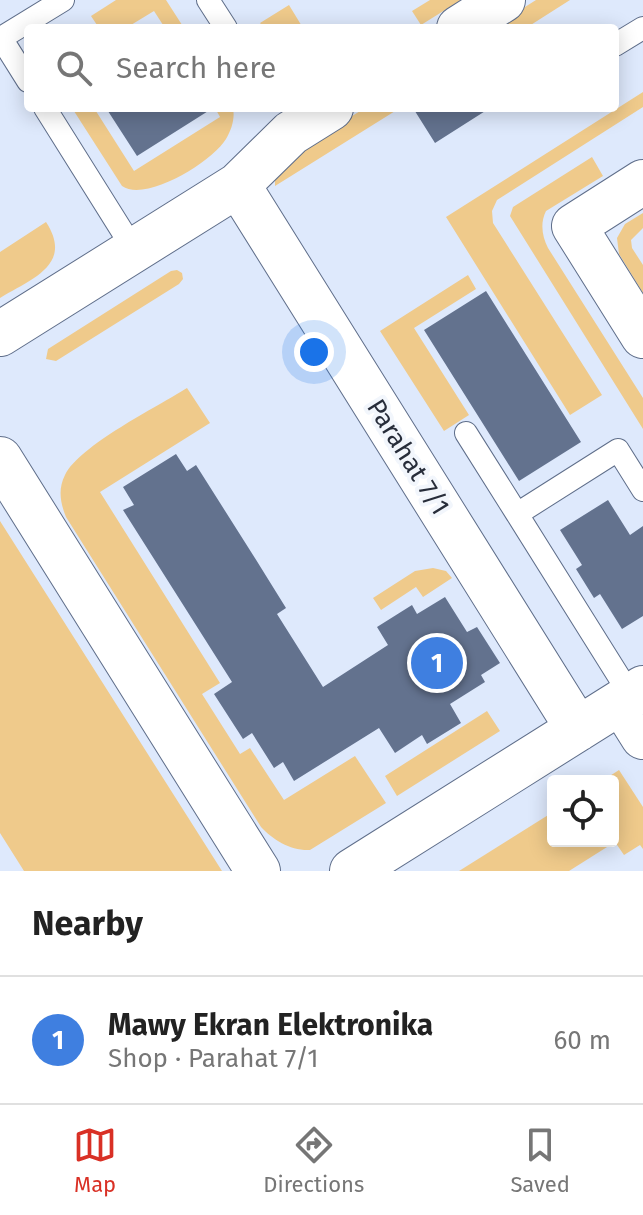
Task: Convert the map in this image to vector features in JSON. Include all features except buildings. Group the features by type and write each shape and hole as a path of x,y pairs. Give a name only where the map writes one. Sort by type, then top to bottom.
{"street":[{"path":"465,24 503,0"},
{"path":"0,334 238,185 287,127 322,112"},
{"path":"643,182 574,226 643,336"},
{"name":"Parahat 7/1","path":"238,185 578,729"},
{"path":"0,459 258,871"},
{"path":"352,871 578,729 635,706"}],"lane":[{"path":"24,75 1,38 63,0"},
{"path":"208,0 223,24"},
{"path":"619,43 643,28"},
{"path":"48,112 134,250"},
{"path":"466,433 635,706"},
{"path":"517,514 618,450 643,490"}],"shaded area":[{"path":"116,0 166,0 181,24 162,24 154,11 133,24 96,24 91,16"},
{"path":"430,0 461,0 423,24 412,11"},
{"path":"536,0 570,0 532,24 498,24"},
{"path":"289,5 301,24 261,24"},
{"path":"643,92 643,107 497,200 492,211 493,223 602,395 570,415 446,217 611,112 619,112 619,107"},
{"path":"75,112 97,112 134,171 220,117 217,112 234,112 226,139 194,168 147,189 133,190 122,186"},
{"path":"359,112 394,112 275,186 283,159"},
{"path":"592,157 603,176 546,211 543,234 548,248 643,398 643,429 510,216 513,207"},
{"path":"643,213 643,228 631,240 632,248 643,265 643,293 619,254 617,238 625,224"},
{"path":"46,222 55,249 52,260 36,277 0,298 0,252"},
{"path":"177,270 182,273 183,279 179,284 56,361 46,359 48,349"},
{"path":"468,275 476,289 414,328 469,415 444,431 380,331"},
{"path":"187,388 210,423 100,492 220,683 202,694 240,754 250,748 284,800 355,756 386,803 310,850 283,844 261,827 62,506 61,485 73,463 102,439"},
{"path":"0,521 222,871 24,871 0,833"},
{"path":"433,568 446,571 452,578 423,597 416,587 381,610 373,598 415,571"},
{"path":"487,711 500,731 397,796 385,776"},
{"path":"619,770 643,807 643,849 640,845 624,855 618,847 619,775 611,775"},
{"path":"547,816 547,847 607,847 569,871 459,871"}],"place":[{"name":"Mawy Ekran Elektronika","path":"437,663"}]}
